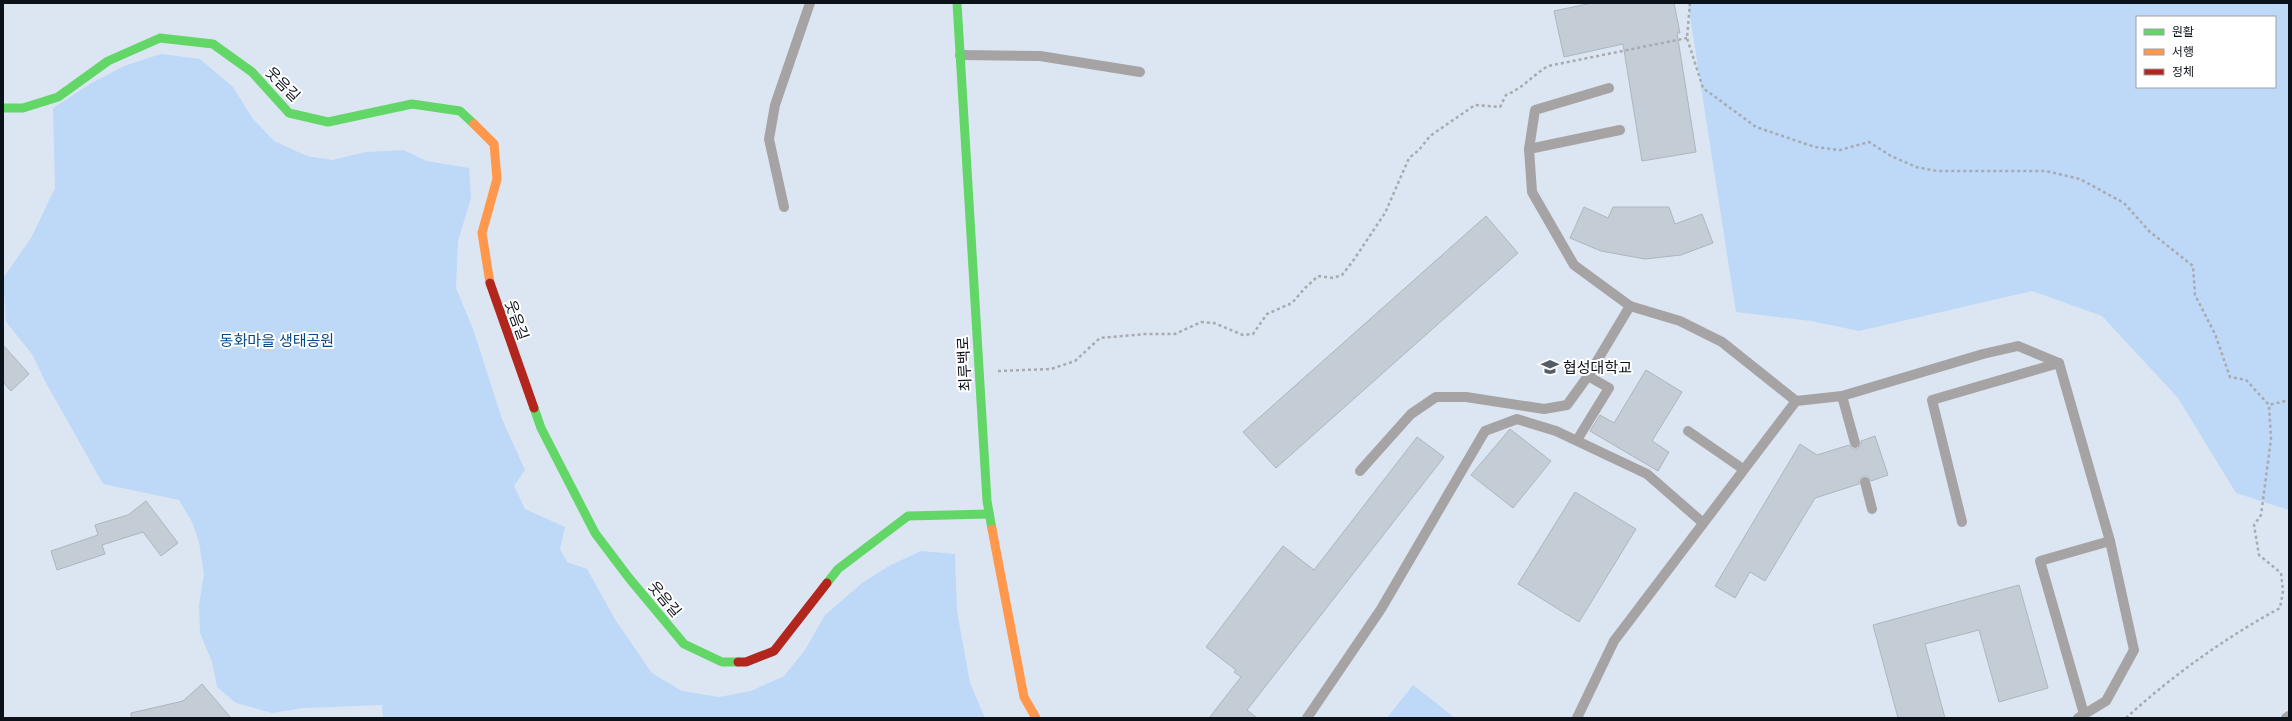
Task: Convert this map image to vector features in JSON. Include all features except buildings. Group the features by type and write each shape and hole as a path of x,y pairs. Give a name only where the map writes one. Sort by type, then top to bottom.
{"street":[{"name":"최루백로","path":"957,3 989,514 1024,697 1036,718"},
{"name":"웃음길","path":"3,108 23,108 58,97 108,61 160,38 213,44 252,72 289,113 328,122 412,104 460,110 494,144 497,179 482,233 492,292 541,428 595,533 629,578 684,644 722,662 746,662 774,651 838,570 908,516 989,514"}],"lane":[{"path":"784,207 768,139 775,105 810,3"},
{"path":"960,55 1040,56 1140,72"},
{"path":"1609,88 1535,110 1529,149 1532,192 1574,265 1630,306 1680,321 1722,342 1796,401 1842,396 1983,354 2018,346 2059,363"},
{"path":"1529,149 1620,130"},
{"path":"1360,471 1411,414 1436,397 1466,397 1544,409 1568,405 1588,376 1630,306"},
{"path":"1962,522 1932,400 2059,363"},
{"path":"2059,363 2110,541 2134,650 2106,701 2081,716 2040,561 2110,541"},
{"path":"1577,440 1609,388 1588,376"},
{"path":"1842,396 1855,443"},
{"path":"1577,718 1614,640 1702,522 1796,401"},
{"path":"1307,718 1381,609 1485,430 1517,419 1556,431 1647,474 1702,522"},
{"path":"1688,431 1743,469"},
{"path":"1865,482 1872,509"}],"path":[{"path":"1690,3 1687,38 1703,88 1756,127 1815,147 1840,150 1869,142 1891,156 1916,167 1937,171 2046,171 2080,179 2124,202 2149,231 2193,266 2195,294 2216,334 2230,377 2246,380 2269,405 2272,439 2262,514 2254,525 2259,555 2281,573 2283,592 2280,608 2239,630 2154,692 2126,718"},
{"path":"979,372 1051,369 1075,361 1100,338 1145,334 1175,334 1201,322 1214,323 1244,335 1253,334 1267,314 1292,303 1304,288 1318,276 1333,278 1342,275 1366,244 1385,213 1409,158 1419,150 1430,136 1442,127 1475,105 1500,107 1506,95 1519,90 1538,71 1548,66 1687,38"},
{"path":"2269,405 2289,400"}],"green space":[{"path":"1688,3 2289,3 2289,510 2236,493 2178,398 2102,316 2032,291 1859,331 1811,321 1736,312"},
{"name":"동화마을 생태공원","path":"161,54 200,59 233,87 253,119 274,141 307,156 332,160 366,152 403,150 427,161 469,168 471,198 458,241 456,288 473,329 502,419 525,470 514,486 525,509 565,527 560,549 567,562 587,569 616,621 652,673 682,691 719,697 751,691 784,676 805,650 825,615 862,583 889,566 921,551 955,554 957,611 970,683 985,718 383,718 382,705 303,708 272,713 236,703 217,687 212,662 200,633 199,605 204,574 199,542 192,522 179,500 103,484 46,383 32,354 6,322 3,278 31,238 55,188 53,108 90,84 124,66"},
{"path":"1413,685 1455,718 1387,718"}],"traffic: fast":[{"path":"957,3 987,501 992,529"},
{"path":"3,108 23,108 58,97 108,61 160,38 213,44 252,72 289,113 328,122 412,104 460,111 474,124"},
{"path":"534,408 541,428 595,533 629,578 684,644 722,662 738,662"},
{"path":"827,583 838,569 908,516 989,514"}],"traffic: slow":[{"path":"474,124 494,144 497,179 482,233 490,283"},
{"path":"992,529 1024,697 1036,718"}],"traffic: jam":[{"path":"490,283 534,408"},
{"path":"738,662 746,662 774,651 827,583"}],"place":[{"name":"협성대학교","path":"1550,367"}]}
